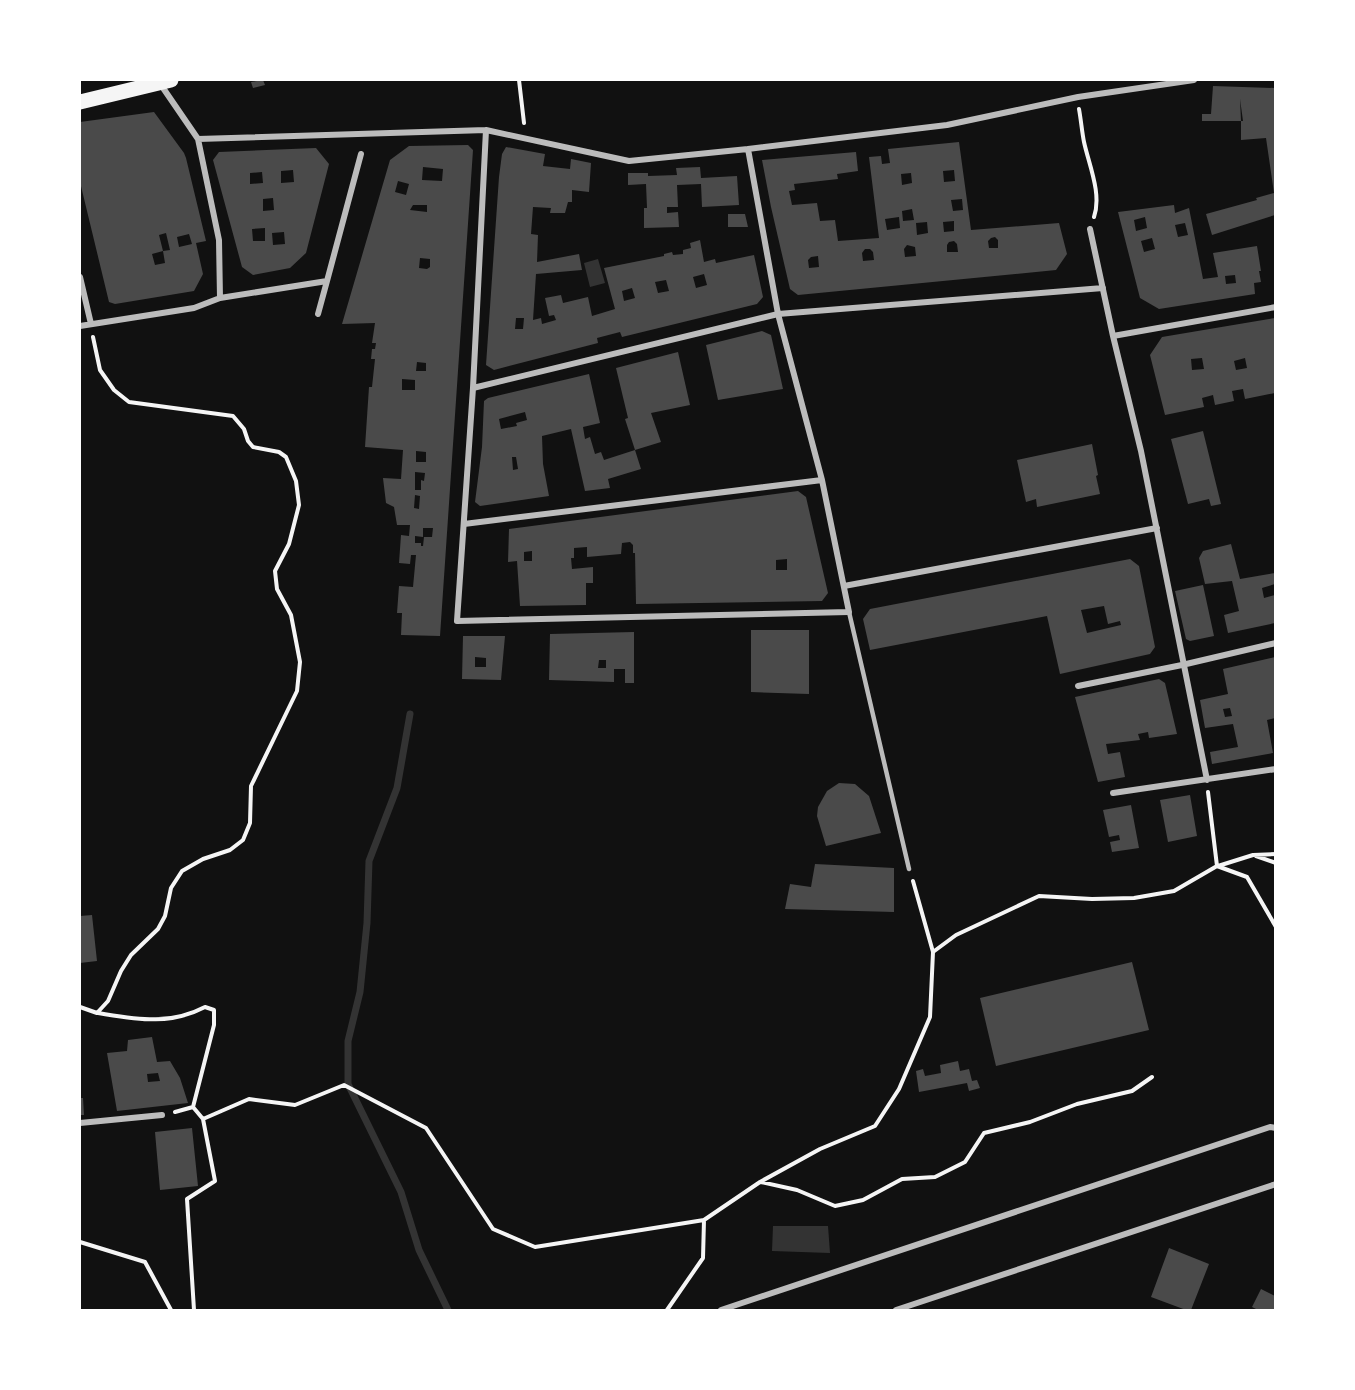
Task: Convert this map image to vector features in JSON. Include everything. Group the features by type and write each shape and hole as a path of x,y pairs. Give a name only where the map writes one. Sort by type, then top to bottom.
{"main road":[{"path":"80,102 162,80"}],"street":[{"path":"162,80 198,140 219,240 220,298"},
{"path":"198,140 486,130 629,161 947,125 1078,97 1194,80"},
{"path":"486,130 473,388 457,621 849,612 822,480 778,314 748,149"},
{"path":"318,314 361,154"},
{"path":"1090,229 1141,452 1182,665 1207,780"},
{"path":"80,277 91,324"},
{"path":"80,326 194,308 220,298 327,281"},
{"path":"473,388 778,314 1103,288"},
{"path":"1113,336 1275,307"},
{"path":"464,524 822,480"},
{"path":"844,586 1156,528"},
{"path":"1078,686 1275,643"},
{"path":"1113,793 1275,769"},
{"path":"80,1123 162,1115"},
{"path":"721,1311 1270,1127 1275,1128"},
{"path":"896,1311 1275,1184"}],"lane":[{"path":"849,612 909,869"}],"path":[{"path":"519,80 526,139"},
{"path":"1078,97 1083,139 1094,184 1097,209 1090,229"},
{"path":"91,324 100,370 114,390 129,402 233,416 244,429 253,447 286,457 296,481 299,505 289,544 275,571 277,589 291,615 300,662 297,691 251,786 250,823 243,840 230,850 203,859 182,871 171,888 165,916 158,930 131,955 108,1001 97,1013"},
{"path":"1207,780 1217,866"},
{"path":"933,952 956,935 1040,896 1092,899 1134,898 1174,891 1217,866 1253,855 1275,854"},
{"path":"1253,855 1275,864"},
{"path":"1217,866 1247,877 1275,927"},
{"path":"203,1119 249,1099 295,1105 344,1085 426,1128 493,1229 535,1247 704,1220 760,1182 820,1149 874,1126 899,1089 930,1017 933,952 909,869"},
{"path":"80,1007 97,1013 148,1021 190,1016 206,1007 214,1010 214,1025 193,1107"},
{"path":"760,1182 797,1190 835,1206 863,1200 902,1179 935,1178 965,1162 984,1133 1030,1122 1077,1104 1132,1091 1152,1077"},
{"path":"162,1115 193,1107"},
{"path":"193,1107 203,1119 215,1181 187,1199 194,1311"},
{"path":"667,1311 703,1258 704,1220"},
{"path":"80,1242 146,1262 171,1311"}],"shaded area":[{"path":"598,259 605,283 590,287 584,263"},
{"path":"773,1226 828,1226 830,1253 772,1251"}],"building":[{"path":"263,80 265,85 253,88 251,82"},
{"path":"1213,86 1275,88 1275,215 1212,235 1206,214 1274,193 1266,138 1241,140 1241,121 1202,121 1202,114 1211,114"},
{"path":"154,112 184,153 206,241 196,243 203,274 194,291 115,304 109,302 80,182 80,122","holes":["166,233 170,250 163,251 159,235","189,234 192,244 179,247 177,237","163,251 165,263 155,265 152,254"]},
{"path":"959,142 971,230 1059,223 1067,254 1056,270 798,295 790,289 762,160 856,152 858,171 837,174 838,179 794,184 795,190 789,191 792,205 817,203 820,221 835,220 838,241 879,238 869,157 881,156 882,164 890,163 888,149","holes":["954,170 955,181 944,182 943,171","911,173 912,183 902,185 901,174","962,199 963,210 953,211 951,200","912,209 914,220 903,221 902,211","899,217 900,228 887,230 885,219","954,221 954,231 944,232 943,222","927,222 928,233 917,235 916,223","995,237 998,240 998,248 989,248 988,241","954,241 958,252 947,252 947,245","907,245 915,247 916,256 905,257 904,249","865,249 873,252 874,260 863,261 862,253","818,256 819,267 809,268 808,260"]},
{"path":"468,145 473,150 440,636 401,635 402,613 397,613 399,586 413,587 416,555 411,555 410,564 399,563 401,535 409,536 410,525 397,525 394,507 386,503 383,478 401,479 403,450 365,447 369,387 372,387 375,359 371,359 372,349 375,349 376,343 372,343 375,323 342,324 390,160 409,146","holes":["423,167 443,169 442,181 422,180","398,181 409,184 406,195 395,192","413,205 427,205 427,212 410,210","420,258 430,259 430,267 419,268","417,362 426,363 426,371 416,371","402,379 415,380 415,390 402,390","416,451 426,452 426,462 416,462","415,472 425,473 424,481 421,480 421,490 415,490","415,495 420,496 419,509 414,508","423,528 433,528 432,537 424,537 423,546 421,543 415,543 415,536 423,537"]},
{"path":"506,147 545,154 543,166 570,169 571,159 591,163 589,192 572,190 572,202 568,202 565,213 550,213 551,208 533,207 531,234 538,235 537,262 579,254 582,270 536,274 533,320 541,318 542,324 556,320 554,315 549,316 545,298 561,295 563,303 588,297 592,316 615,309 604,268 664,256 672,252 673,255 683,254 683,250 691,248 690,243 700,240 704,262 715,259 716,263 754,255 763,297 757,304 622,337 620,332 597,338 598,343 494,370 486,365 502,154","holes":["704,274 707,285 696,288 693,277","666,280 669,291 658,293 655,282","632,288 635,298 624,301 622,291","516,318 524,318 523,329 515,329"]},
{"path":"316,148 329,164 306,253 290,268 253,275 242,267 213,160 219,152","holes":["293,170 294,182 281,183 281,171","262,172 263,183 250,184 250,173","273,198 274,210 263,211 263,199","265,228 265,241 253,241 252,229","284,232 285,244 273,245 272,233"]},
{"path":"700,167 701,178 737,176 739,205 702,207 701,184 677,185 678,207 667,207 667,213 678,212 679,227 644,228 644,208 647,208 646,184 628,185 628,173 648,173 648,176 677,175 676,168"},
{"path":"1174,205 1175,213 1189,208 1203,279 1218,277 1213,253 1257,246 1261,282 1254,283 1255,294 1159,309 1140,298 1118,212","holes":["1145,217 1147,228 1136,231 1134,220","1185,223 1188,235 1178,237 1175,225","1152,238 1155,249 1144,252 1141,241","1235,275 1236,283 1226,284 1225,276"]},
{"path":"728,214 745,214 748,227 728,227"},
{"path":"1275,318 1275,393 1245,399 1243,389 1232,391 1234,401 1215,405 1213,395 1202,398 1204,407 1165,415 1150,355 1162,337","holes":["1202,358 1204,369 1192,370 1191,359","1245,358 1247,368 1236,370 1234,361"]},
{"path":"762,331 771,335 783,389 718,400 706,345"},
{"path":"678,352 690,405 651,413 661,442 635,450 625,419 628,418 616,368"},
{"path":"589,374 600,423 583,427 585,439 590,437 595,454 601,452 604,460 635,450 641,469 608,479 610,488 585,491 571,429 542,436 543,464 549,496 480,506 475,502 482,447 484,401 488,398","holes":["525,412 527,420 516,423 517,426 501,429 499,419","512,457 516,457 518,469 513,470"]},
{"path":"1203,431 1221,504 1211,506 1209,499 1188,504 1171,439"},
{"path":"1092,444 1100,494 1037,507 1036,499 1026,502 1017,460"},
{"path":"798,491 806,497 828,593 822,601 636,604 635,553 633,553 633,545 630,542 622,543 621,554 587,557 587,547 574,548 574,558 571,558 572,569 593,567 593,583 586,583 586,605 520,606 517,561 508,562 509,529","holes":["532,551 532,561 524,561 524,552","787,559 787,570 776,570 776,560"]},
{"path":"1231,544 1240,579 1275,573 1275,584 1262,588 1264,598 1275,595 1275,623 1228,633 1224,615 1239,611 1232,581 1205,584 1199,558 1203,551"},
{"path":"1130,559 1139,566 1155,647 1150,654 1060,674 1047,616 870,650 863,619 870,609","holes":["1104,606 1108,624 1120,621 1121,625 1087,633 1081,610"]},
{"path":"1203,585 1214,636 1190,641 1186,639 1175,591"},
{"path":"751,630 809,630 809,694 751,692"},
{"path":"634,632 634,683 625,683 625,669 614,669 614,682 549,680 550,634","holes":["599,660 606,660 606,668 598,668"]},
{"path":"463,636 505,636 501,680 462,679","holes":["475,657 486,658 486,667 475,667"]},
{"path":"1275,657 1275,718 1267,720 1273,753 1212,764 1210,752 1238,747 1233,724 1205,728 1200,700 1228,694 1223,669","holes":["1230,708 1232,716 1225,717 1223,709"]},
{"path":"1159,679 1165,683 1177,734 1149,738 1148,732 1138,734 1140,740 1106,744 1108,754 1120,752 1125,777 1098,782 1075,697"},
{"path":"839,783 855,784 869,796 881,833 826,846 817,816 818,807 827,791"},
{"path":"1190,795 1197,836 1168,842 1160,800"},
{"path":"1131,805 1139,848 1112,852 1110,842 1120,840 1119,835 1109,837 1103,810"},
{"path":"815,864 894,868 894,912 785,909 790,884 811,887"},
{"path":"92,915 97,961 80,963 80,916"},
{"path":"1132,962 1149,1030 996,1066 980,998"},
{"path":"152,1037 157,1062 170,1061 180,1078 188,1103 117,1111 107,1053 127,1051 128,1040","holes":["158,1073 160,1081 148,1082 147,1074"]},
{"path":"958,1061 960,1071 969,1069 972,1081 977,1080 980,1088 969,1091 967,1083 919,1092 916,1071 923,1069 925,1076 941,1073 940,1065"},
{"path":"80,1098 83,1098 84,1115 80,1115"},
{"path":"192,1128 198,1186 160,1190 155,1132"},
{"path":"1169,1248 1209,1264 1191,1310 1151,1297"},
{"path":"1261,1289 1275,1296 1275,1310 1258,1310 1252,1307"}],"waterway":[{"path":"410,714 397,788 369,861 367,923 360,992 348,1041 348,1084 401,1192 419,1250 448,1310"}]}
